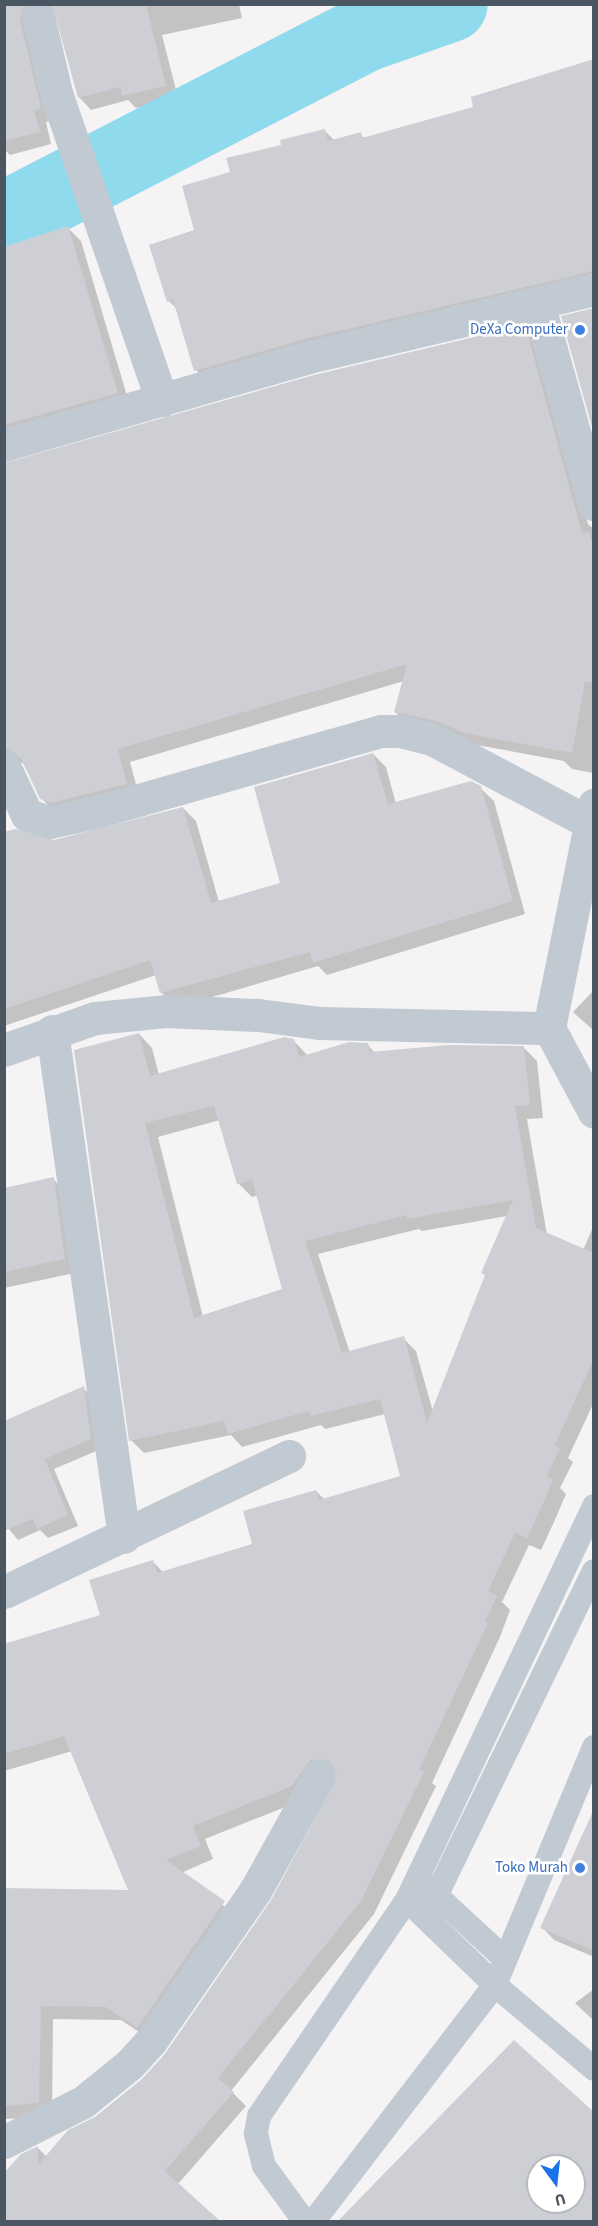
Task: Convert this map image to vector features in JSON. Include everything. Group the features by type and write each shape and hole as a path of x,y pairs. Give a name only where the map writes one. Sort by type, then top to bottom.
{"street":[{"path":"38,16 56,93 96,216 162,400"},
{"path":"4,445 309,357 594,290"},
{"path":"538,303 594,504"},
{"path":"4,766 14,810 33,819 58,820 381,731 400,731 432,739 592,814 549,1029 594,1112"},
{"path":"4,1050 52,1031 95,1018 166,1011 258,1015 320,1023 549,1029"},
{"path":"52,1031 124,1537"},
{"path":"4,1592 124,1537 289,1456"},
{"path":"4,2142 83,2102 130,2064 150,2042 255,1891 319,1776"}],"lane":[{"path":"305,2222 264,2166 256,2133 259,2116 407,1900 594,1506"},
{"path":"436,1896 594,1570"},
{"path":"313,2222 495,1985 594,1746"},
{"path":"418,1878 505,1959"},
{"path":"407,1900 495,1985 594,2069"}],"building":[{"path":"4,4 24,4 20,20 41,108 34,110 40,132 4,141"},
{"path":"52,4 146,4 166,86 122,96 120,87 78,98"},
{"path":"594,59 594,271 305,339 194,371 173,300 167,302 149,245 194,230 182,186 230,172 226,158 281,145 280,140 325,129 328,141 361,132 362,138 473,107 471,97"},
{"path":"68,226 118,393 4,425 4,247"},
{"name":"DeXa Computer","path":"594,308 594,431 593,431 561,316"},
{"path":"525,325 582,533 589,532 594,550 594,682 585,682 572,753 463,733 437,721 394,712 407,664 118,749 127,784 51,803 40,799 21,758 4,746 4,463 314,375"},
{"path":"373,753 388,804 471,781 481,786 513,901 313,963 310,952 160,993 150,960 4,1009 4,832 15,829 54,840 183,807 211,903 280,883 254,787"},
{"path":"139,1033 150,1076 284,1037 294,1039 299,1057 349,1042 368,1043 370,1052 448,1045 524,1046 530,1105 515,1106 536,1228 594,1253 594,1358 555,1445 560,1448 547,1476 553,1479 541,1508 527,1538 515,1533 488,1591 497,1596 485,1622 488,1623 419,1770 424,1772 361,1901 218,2078 234,2092 165,2171 221,2222 4,2222 4,2173 21,2154 38,2146 38,2165 68,2130 95,2117 142,2079 164,2055 271,1900 338,1776 329,1760 310,1760 292,1786 193,1826 201,1846 166,1860 225,1901 137,2028 106,2007 41,2006 39,2103 4,2106 4,1888 128,1890 64,1736 4,1754 4,1644 100,1615 89,1580 153,1560 157,1573 252,1544 243,1511 316,1490 319,1500 400,1476 380,1399 311,1416 309,1411 228,1434 224,1421 129,1441 74,1050","holes":["214,1106 237,1184 252,1180 282,1289 194,1318 145,1123","513,1200 481,1273 485,1275 427,1423 404,1336 342,1353 305,1241 407,1215 407,1219"]},
{"path":"54,1177 65,1259 4,1272 4,1188"},
{"path":"84,1386 91,1439 45,1459 68,1515 37,1529 33,1519 4,1531 4,1421"},
{"name":"Toko Murah","path":"594,1809 594,1951 540,1928"},
{"path":"514,2040 594,2112 594,2222 337,2222"}],"waterway":[{"path":"4,220 362,35 450,4"}],"place":[{"name":"DeXa Computer","path":"580,330"},
{"name":"Toko Murah","path":"580,1868"}]}
